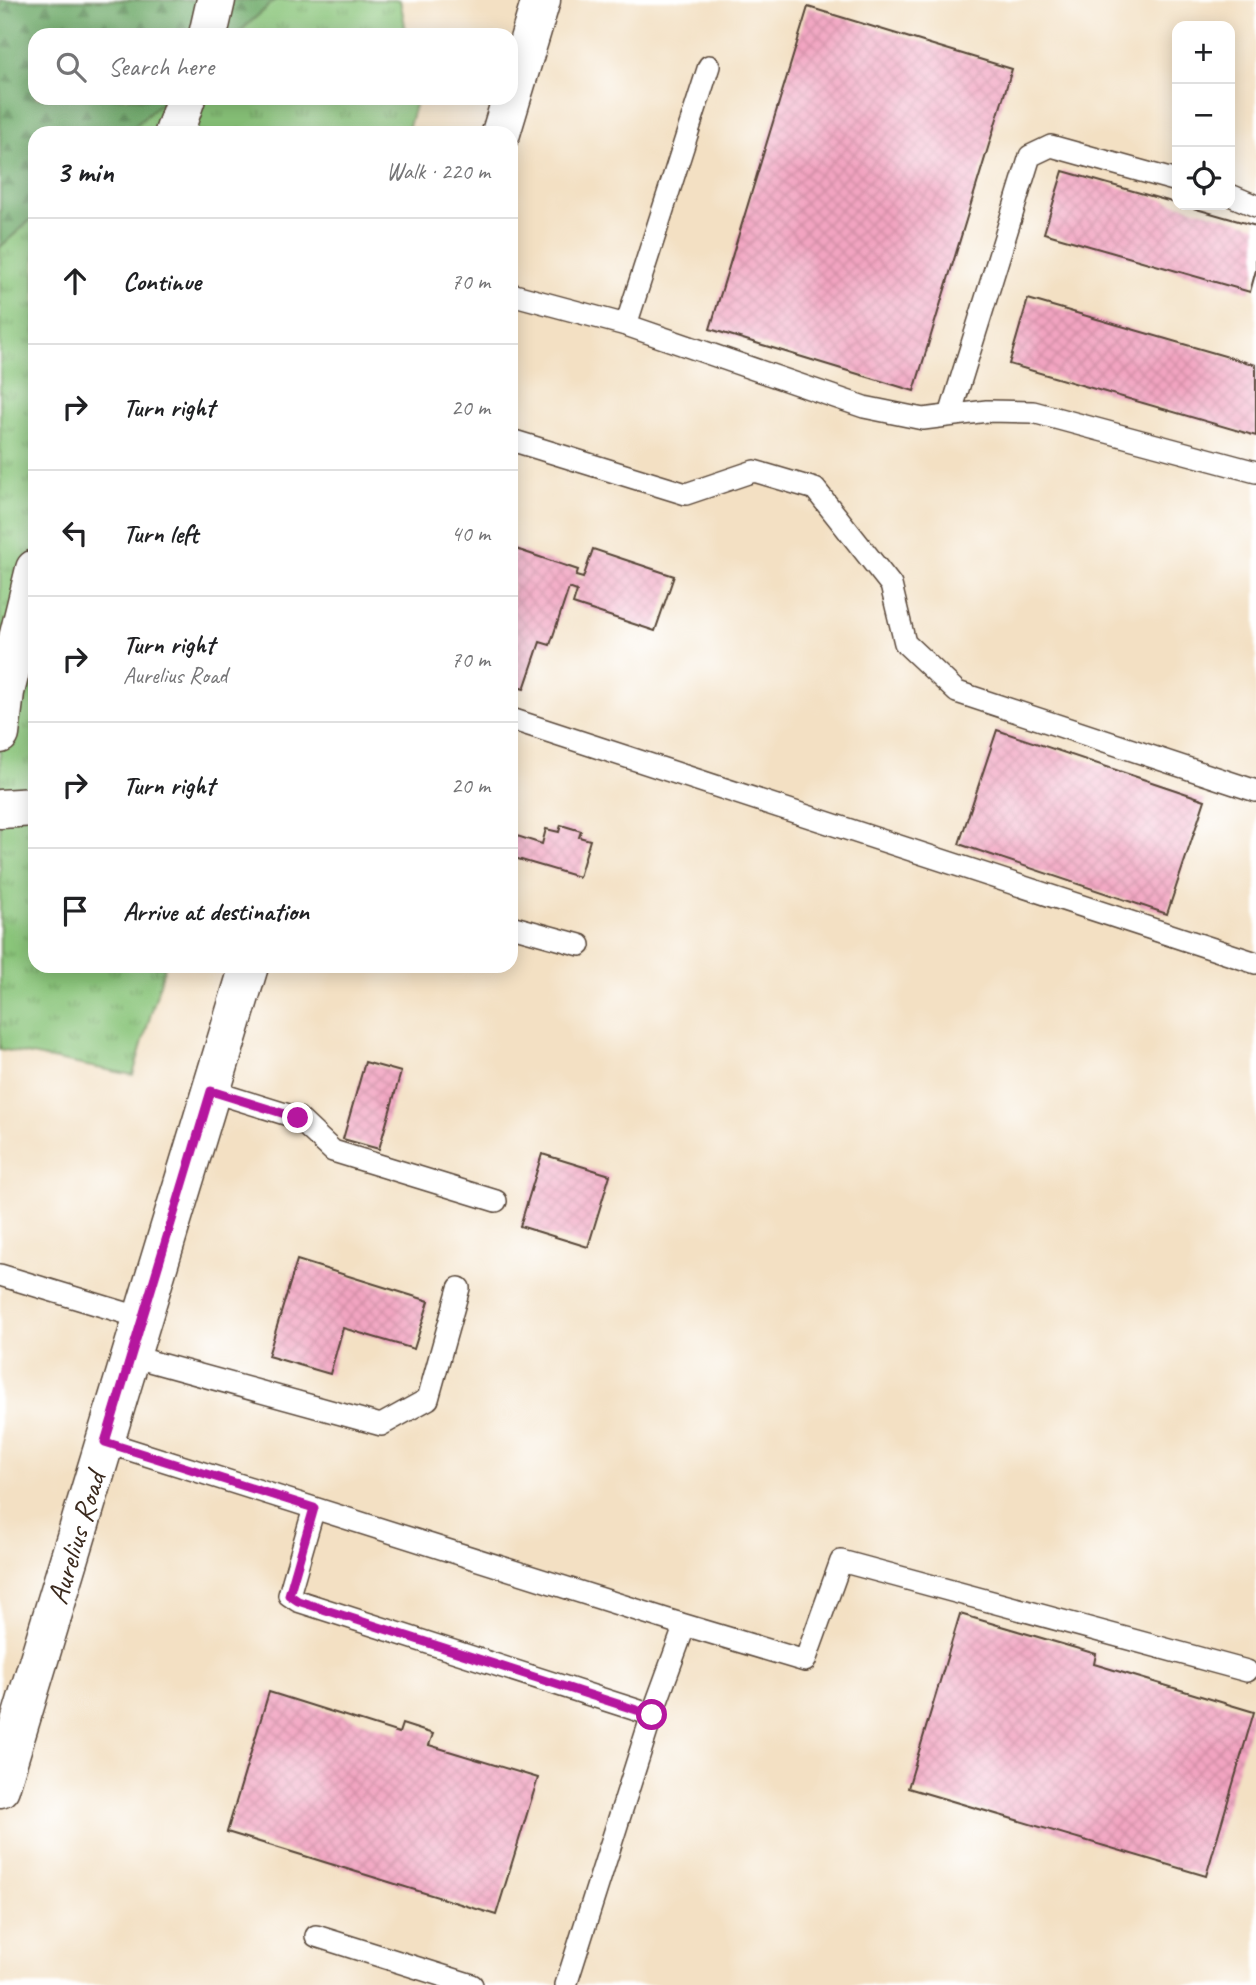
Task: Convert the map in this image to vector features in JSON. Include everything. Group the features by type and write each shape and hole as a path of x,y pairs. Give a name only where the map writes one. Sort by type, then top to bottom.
{"street":[{"path":"210,28 216,0"},
{"path":"518,76 541,0"},
{"path":"176,126 184,105"},
{"path":"503,126 509,105"},
{"path":"0,734 5,692 28,598"},
{"path":"0,809 28,807"},
{"name":"Aurelius Road","path":"0,1788 247,973"}],"lane":[{"path":"626,325 709,66"},
{"path":"950,415 1030,156 1051,146 1172,180"},
{"path":"1235,197 1256,206"},
{"path":"518,296 626,325 863,408 923,419 950,415 1033,412 1256,472"},
{"path":"518,442 687,494 754,471 815,489 891,585 905,643 957,692 1256,790"},
{"path":"518,721 1256,963"},
{"path":"518,928 580,945"},
{"path":"211,1091 298,1118 333,1151 496,1201"},
{"path":"0,1275 142,1318"},
{"path":"131,1356 381,1425 428,1399 459,1288"},
{"path":"105,1442 806,1661 841,1561 1247,1671"},
{"path":"314,1508 289,1595 298,1601 652,1715"},
{"path":"566,1985 652,1715 682,1633 678,1623"},
{"path":"316,1936 472,1985"}],"green space":[{"path":"0,0 275,0 244,28 28,28 28,105 158,105 135,126 28,126 28,222 0,247"},
{"path":"275,0 400,0 406,28 244,28"},
{"path":"158,105 415,105 409,126 135,126"},
{"path":"28,222 28,973 163,973 133,1075 0,1049 0,247"}],"building":[{"path":"808,7 1012,69 914,391 710,329"},
{"path":"1063,171 1172,202 1172,210 1200,210 1256,226 1256,270 1250,292 1044,233"},
{"path":"1028,299 1256,365 1256,436 1009,364"},
{"path":"593,549 674,576 655,631 573,604 577,591 569,588 550,645 540,642 524,689 518,687 518,550 578,570 576,576 583,578"},
{"path":"997,730 1205,800 1167,914 959,844"},
{"path":"561,825 581,831 579,837 590,840 579,877 518,859 518,836 542,844 546,829 559,832"},
{"path":"365,1062 401,1072 379,1149 343,1139"},
{"path":"542,1154 610,1175 588,1247 520,1226"},
{"path":"297,1260 429,1301 414,1349 343,1328 330,1374 268,1356"},
{"path":"960,1614 1096,1654 1094,1664 1254,1712 1206,1876 908,1788"},
{"path":"269,1692 399,1733 402,1724 433,1734 429,1745 538,1778 496,1915 227,1832"}],"route":[{"path":"298,1118 211,1091 105,1442 314,1508 289,1595 298,1601 652,1715"}]}
